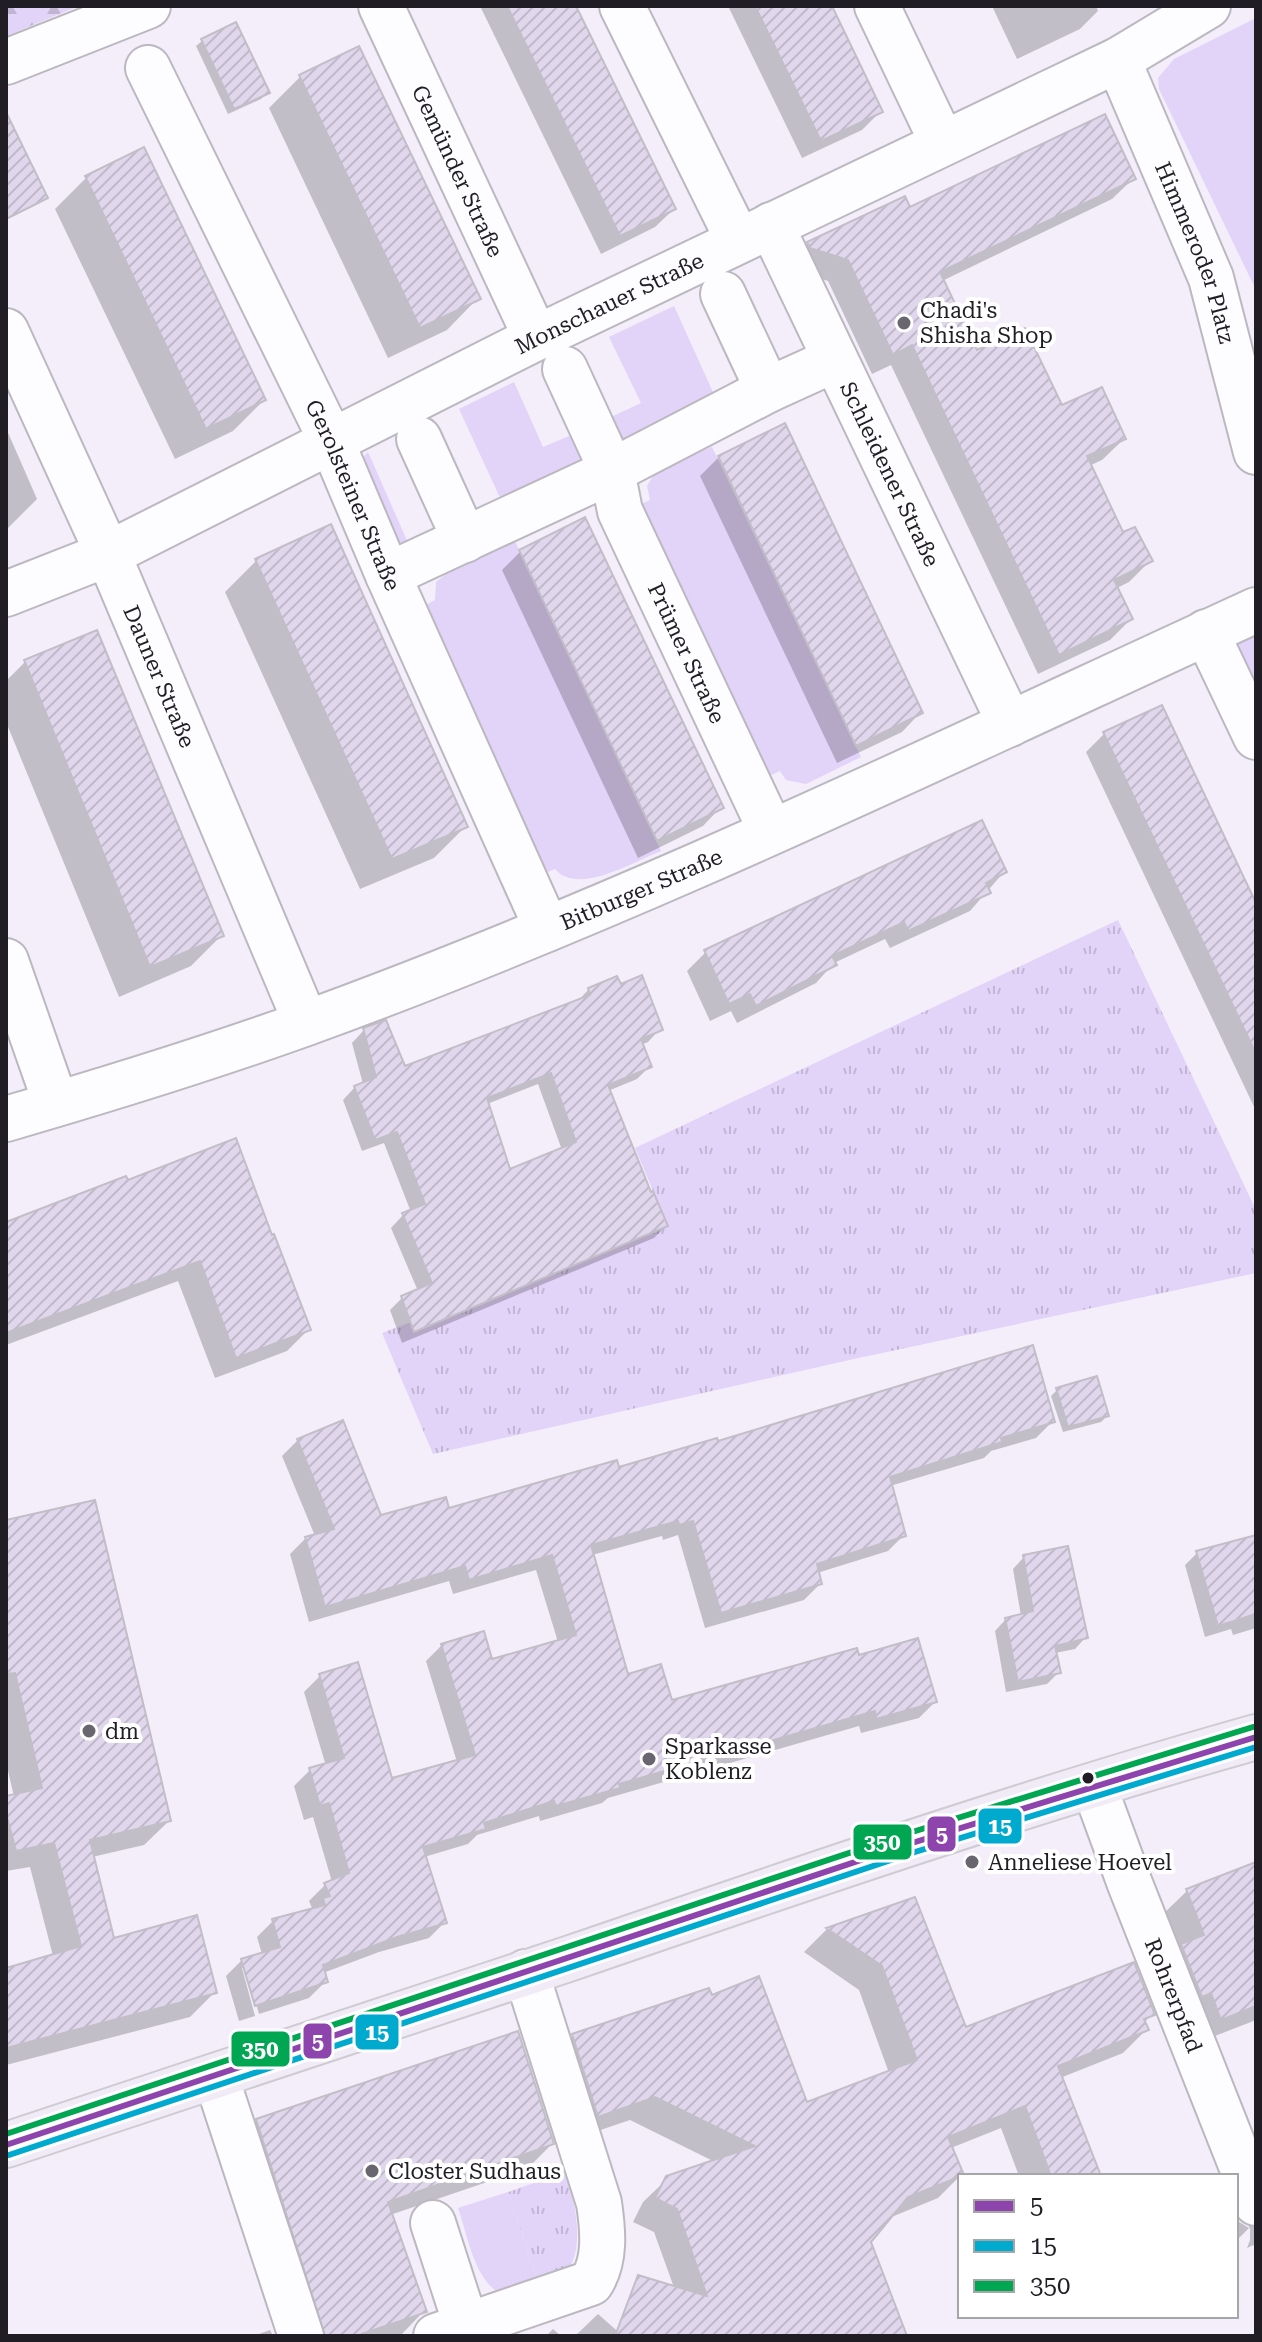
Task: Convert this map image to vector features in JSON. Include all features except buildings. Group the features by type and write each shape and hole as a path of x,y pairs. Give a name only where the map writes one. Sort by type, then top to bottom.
{"main road":[{"path":"6,2145 216,2077 749,1895 1256,1737"}],"street":[{"path":"6,62 148,6"},
{"name":"Gemünder Straße","path":"381,6 536,338"},
{"name":"Schleidener Straße","path":"622,6 754,232 834,360 1010,724"},
{"path":"877,6 942,142"},
{"name":"Monschauer Straße","path":"6,594 108,554 536,338 1118,60 1148,21 1208,6"},
{"name":"Himmeroder Platz","path":"1118,60 1211,278 1256,452"},
{"name":"Gerolsteiner Straße","path":"148,68 331,440 388,575 547,929"},
{"path":"736,320 768,390"},
{"name":"Dauner Straße","path":"6,331 108,554 306,1023"},
{"path":"388,575 612,471 768,390 834,360"},
{"name":"Prümer Straße","path":"575,389 612,471 620,511 771,831"},
{"path":"431,468 465,540"},
{"name":"Bitburger Straße","path":"6,1119 306,1023 547,929 646,888 1256,610"},
{"path":"1206,632 1256,737"},
{"path":"6,961 56,1104"},
{"name":"Rohrerpfad","path":"1094,1786 1256,2203"},
{"path":"433,2223 451,2330 591,2283 598,2273 603,2228 593,2178 526,1972"},
{"path":"216,2077 301,2336"}],"green space":[{"path":"6,6 79,6 6,36"},
{"path":"1256,18 1256,290 1159,89 1158,78 1174,59"},
{"path":"674,306 717,401 624,445 611,417 641,403 609,337"},
{"path":"514,382 543,447 574,434 587,462 502,502 459,409"},
{"path":"712,447 861,757 806,784 786,780 780,771 769,776 638,505 650,500 647,486 656,471"},
{"path":"368,452 409,545 400,546 361,459"},
{"path":"515,541 661,851 591,878 565,876 555,869 543,874 424,606 435,600 436,582 445,575"},
{"path":"1256,625 1256,709 1237,651 1240,638"},
{"path":"1118,920 1256,1210 1256,1273 433,1454 382,1333 668,1226 635,1148"},
{"path":"566,2172 577,2223 576,2249 573,2261 564,2274 540,2288 508,2192"},
{"path":"508,2192 540,2288 499,2293 490,2286 477,2266 458,2208"}],"transit line":[{"name":"350","path":"6,2134 909,1833 1253,1727"},
{"name":"5","path":"6,2145 912,1843 1256,1737"},
{"name":"15","path":"9,2155 915,1852 1256,1747"}],"place":[{"name":"Chadi's Shisha Shop","path":"904,323"},
{"name":"dm","path":"89,1731"},
{"name":"Sparkasse Koblenz","path":"649,1759"},
{"name":"Anneliese Hoevel","path":"972,1862"},
{"name":"Closter Sudhaus","path":"372,2171"}]}
